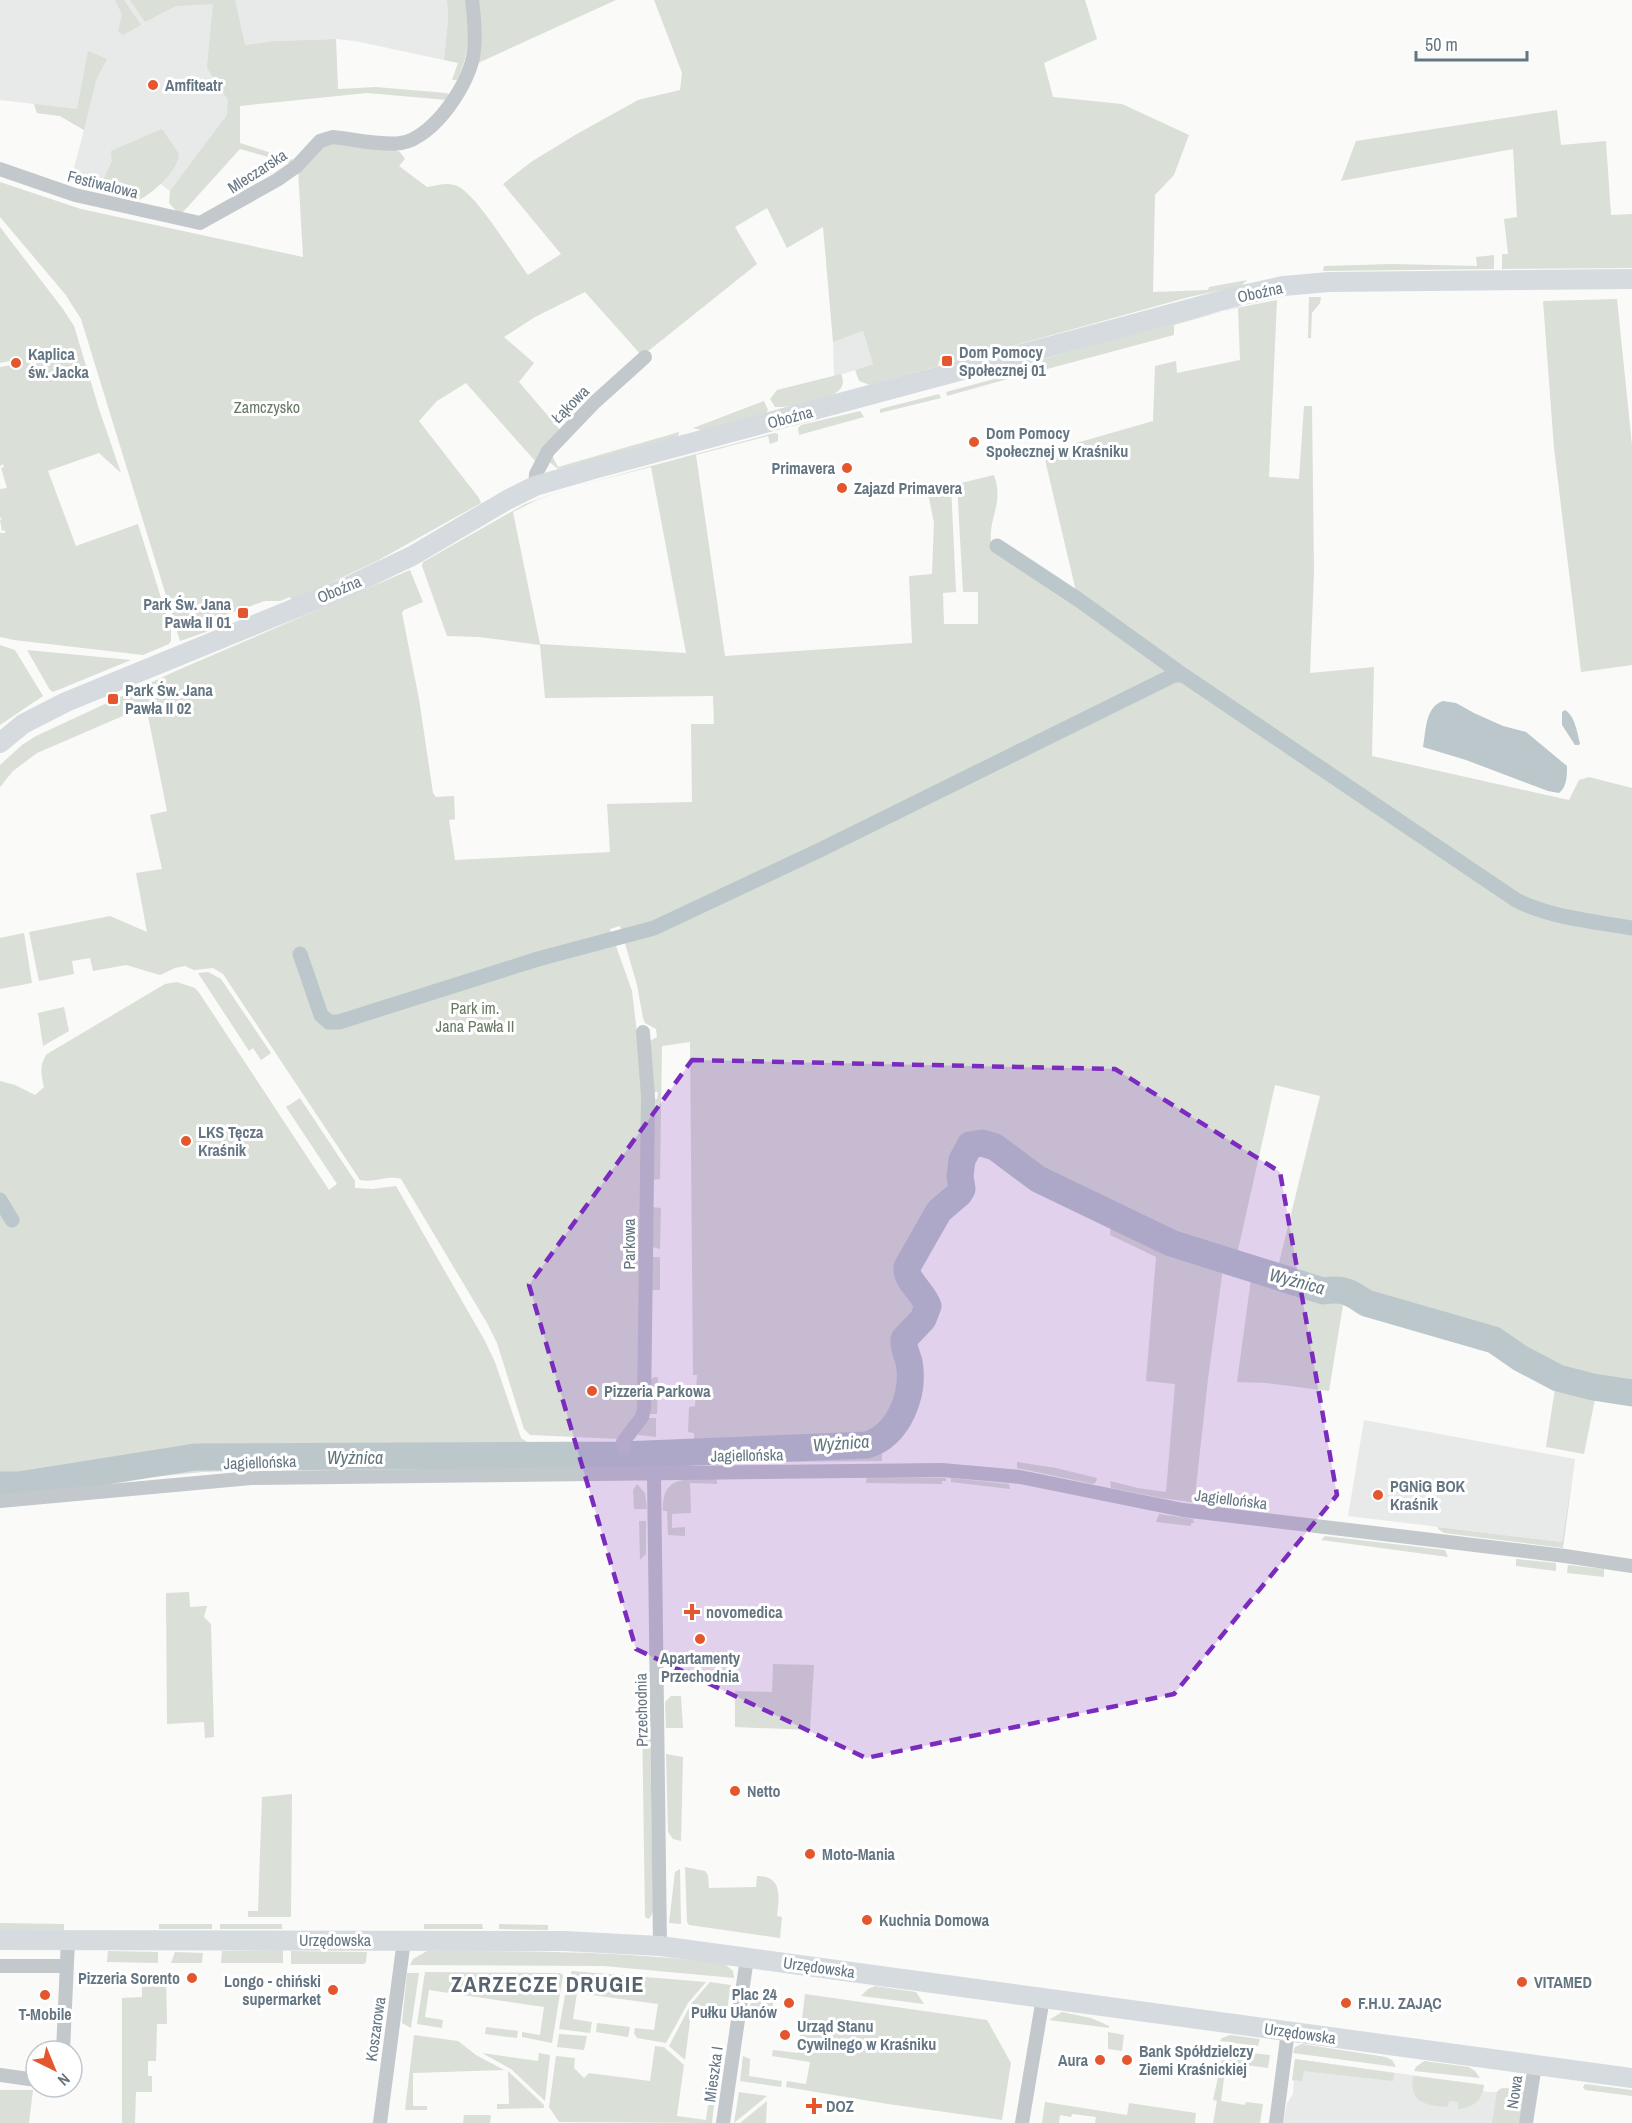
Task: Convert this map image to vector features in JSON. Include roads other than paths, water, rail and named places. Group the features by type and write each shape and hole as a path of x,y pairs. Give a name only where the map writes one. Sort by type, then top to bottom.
{"street":[{"name":"Mleczarska","path":"200,224 278,180 297,166 317,144 326,138 400,143 418,137 429,129 446,112 470,68 474,51 472,0"},
{"name":"Festiwalowa","path":"0,170 75,195 200,224"},
{"name":"Oboźna","path":"0,743 23,724 66,702 347,587 394,565 535,486 1282,286 1339,281 1632,279"},
{"name":"Łąkowa","path":"535,486 536,474 548,451 595,402 645,357"},
{"name":"Parkowa","path":"624,1461 623,1442 642,1417 644,1409 648,1096 643,1032"},
{"name":"Jagiellońska","path":"0,1501 251,1478 624,1461 654,1473 942,1470 996,1474 1183,1510 1632,1566"},
{"name":"Przechodnia","path":"654,1473 660,1946"},
{"name":"Urzędowska","path":"0,1940 564,1941 660,1946 1632,2078"},
{"path":"64,2039 68,1940"},
{"name":"Koszarowa","path":"380,2123 404,1940"},
{"name":"Mieszka I","path":"723,2123 747,1958"},
{"path":"0,1966 67,1966"},
{"path":"1022,2123 1043,1998"},
{"path":"1276,2123 1288,2031"},
{"name":"Nowa","path":"1526,2123 1534,2065"},
{"path":"0,2075 24,2078"}],"waterway":[{"path":"997,546 1079,600 1183,675"},
{"path":"300,954 321,1015 329,1022 339,1022 538,959 654,928 820,850 1174,675 1183,675 1516,900 1558,915 1632,928"},
{"name":"Wyżnica","path":"0,1485 19,1485 195,1457 621,1455 867,1445 888,1432 896,1423 907,1400 910,1374 904,1339 923,1319 928,1306 909,1277 907,1267 939,1211 962,1189 960,1176 962,1160 970,1145 982,1143 995,1147 1038,1179 1171,1243 1323,1291 1346,1292 1366,1303 1494,1340 1520,1358 1558,1378 1593,1387 1632,1393"},
{"path":"0,1200 12,1220"}],"place":[{"name":"Amfiteatr","path":"153,85"},
{"name":"Dom Pomocy Społecznej 01","path":"947,361"},
{"name":"Kaplica św. Jacka","path":"16,363"},
{"name":"Dom Pomocy Społecznej w Kraśniku","path":"974,442"},
{"name":"Primavera","path":"847,468"},
{"name":"Zajazd Primavera","path":"842,488"},
{"name":"Park Św. Jana Pawła II 01","path":"243,613"},
{"name":"Park Św. Jana Pawła II 02","path":"113,699"},
{"name":"LKS Tęcza Kraśnik","path":"186,1141"},
{"name":"Pizzeria Parkowa","path":"592,1391"},
{"name":"PGNiG BOK Kraśnik","path":"1378,1495"},
{"name":"novomedica","path":"692,1612"},
{"name":"Apartamenty Przechodnia","path":"700,1639"},
{"name":"Netto","path":"735,1791"},
{"name":"Moto-Mania","path":"810,1854"},
{"name":"Kuchnia Domowa","path":"867,1920"},
{"name":"Pizzeria Sorento","path":"192,1978"},
{"name":"VITAMED","path":"1522,1982"},
{"name":"Longo - chiński supermarket","path":"333,1990"},
{"name":"T-Mobile","path":"45,1995"},
{"name":"Plac 24 Pułku Ułanów","path":"789,2003"},
{"name":"F.H.U. ZAJĄC","path":"1346,2003"},
{"name":"Urząd Stanu Cywilnego w Kraśniku","path":"785,2035"},
{"name":"Aura","path":"1100,2060"},
{"name":"Bank Spółdzielczy Ziemi Kraśnickiej","path":"1127,2060"},
{"name":"DOZ","path":"814,2106"}],"district":[{"name":"ZARZECZE DRUGIE","path":"548,1984"}],"park label":[{"name":"Zamczysko","path":"267,407"},
{"name":"Park im. Jana Pawła II","path":"475,1017"}]}
